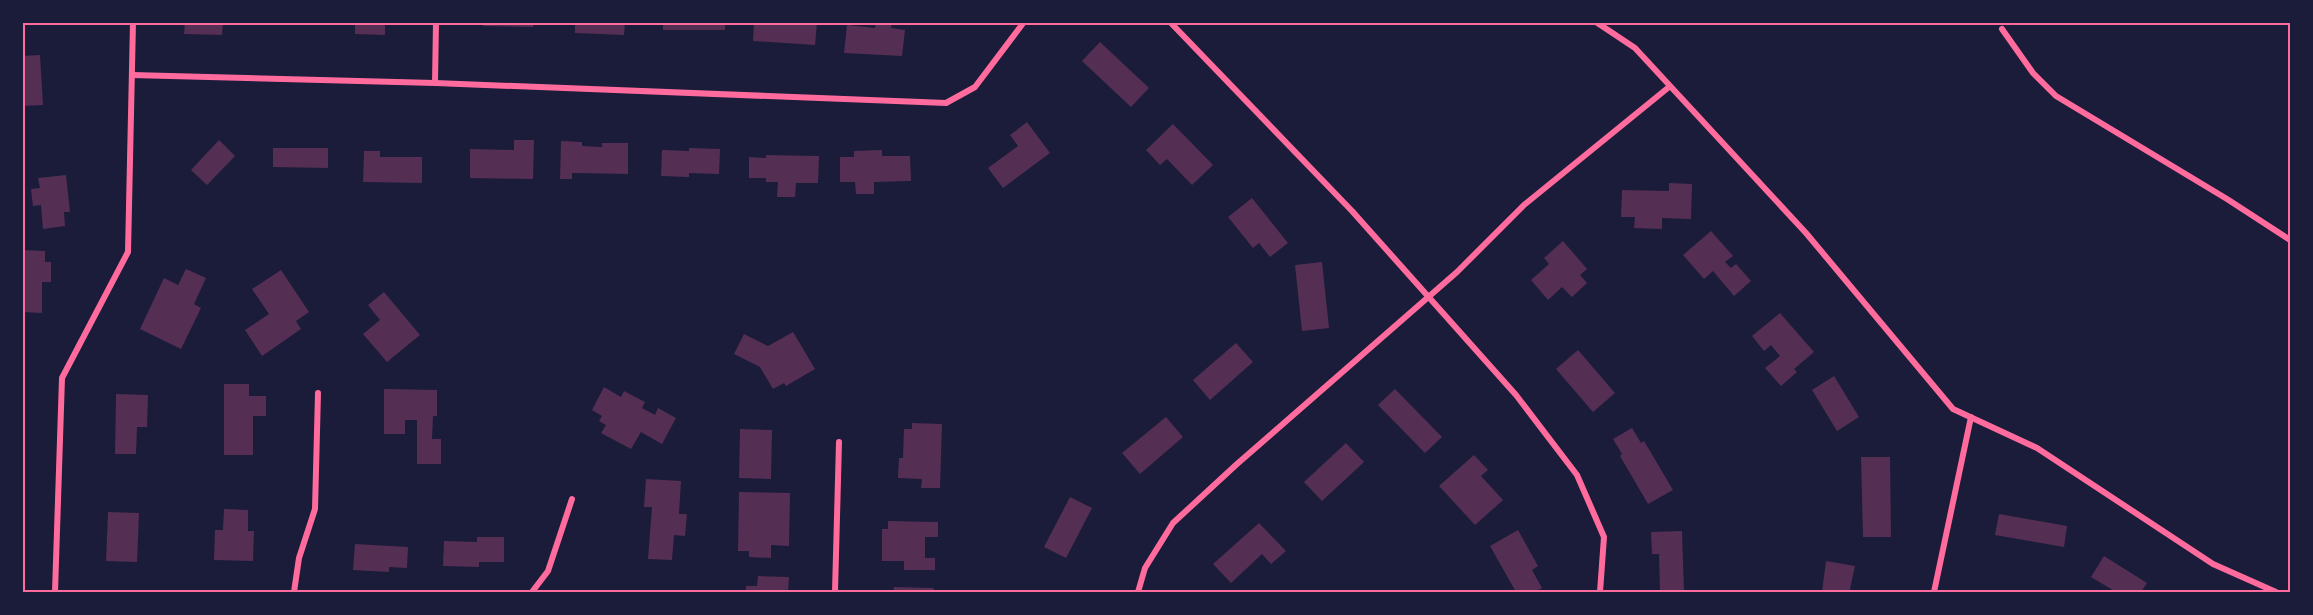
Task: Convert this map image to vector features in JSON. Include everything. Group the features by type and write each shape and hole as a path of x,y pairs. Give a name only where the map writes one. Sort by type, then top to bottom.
{"street":[{"path":"55,592 62,378 128,252 133,22"},
{"path":"435,83 436,22"},
{"path":"132,75 435,83 946,103 975,87 1024,22"},
{"path":"1170,22 1352,211 1516,395 1576,475 1604,537 1600,592"},
{"path":"1596,22 1635,48 1806,233 1953,409 2037,448 2213,564 2276,592"},
{"path":"2002,29 2033,73 2056,96 2227,199 2290,240"},
{"path":"1138,592 1145,568 1173,523 1456,272 1524,205 1669,87"},
{"path":"294,592 299,558 315,509 318,393"},
{"path":"1934,592 1971,417"},
{"path":"835,592 839,442"},
{"path":"531,592 548,571 572,499"}],"building":[{"path":"185,22 223,22 222,35 184,34"},
{"path":"355,22 385,22 385,35 355,34"},
{"path":"483,22 534,22 533,27 483,26"},
{"path":"575,22 625,22 624,35 575,33"},
{"path":"663,22 725,22 725,30 663,30"},
{"path":"754,22 817,22 815,45 753,41"},
{"path":"876,22 892,22 891,28 905,30 902,56 844,53 847,25 875,28"},
{"path":"1100,42 1149,88 1131,107 1082,61"},
{"path":"40,55 43,105 22,106 22,56"},
{"path":"1027,122 1050,153 1003,188 988,168 1018,146 1010,135"},
{"path":"1173,124 1213,165 1192,185 1167,159 1160,165 1146,150"},
{"path":"219,140 235,156 207,185 191,170"},
{"path":"514,140 534,140 533,179 470,178 470,149 514,150"},
{"path":"561,141 582,142 582,146 602,147 602,143 628,143 628,174 572,173 572,179 560,179"},
{"path":"273,148 328,148 328,168 273,167"},
{"path":"689,148 720,149 719,174 689,173 689,177 661,176 662,150 689,151"},
{"path":"882,150 882,156 910,156 911,181 874,182 874,194 856,194 855,182 840,182 840,157 854,157 854,151"},
{"path":"364,151 380,151 380,157 422,157 422,183 363,182"},
{"path":"766,155 819,156 818,183 796,183 795,197 777,197 778,182 766,182 766,178 749,178 749,157 766,158"},
{"path":"66,175 70,212 64,212 65,226 43,229 41,205 33,206 31,189 40,188 38,178"},
{"path":"1669,183 1692,184 1691,219 1662,218 1662,229 1634,228 1635,217 1621,217 1622,190 1669,191"},
{"path":"1252,198 1288,243 1270,257 1259,243 1253,248 1228,217"},
{"path":"1711,231 1733,256 1725,262 1731,268 1736,264 1751,281 1734,296 1713,271 1704,279 1683,255"},
{"path":"1563,241 1587,269 1580,275 1587,283 1572,297 1562,287 1548,300 1531,280 1549,264 1544,258"},
{"path":"22,250 45,251 45,262 51,262 51,282 42,282 42,313 22,312"},
{"path":"1322,262 1329,328 1302,331 1295,265"},
{"path":"186,269 206,278 194,304 201,308 181,349 140,329 164,278 178,285"},
{"path":"281,270 309,312 296,321 301,329 262,356 245,330 269,314 252,289"},
{"path":"384,292 420,335 387,362 363,334 380,320 368,305"},
{"path":"1780,313 1814,352 1794,369 1797,372 1781,386 1765,368 1780,356 1771,345 1764,351 1752,336"},
{"path":"793,332 815,369 786,386 784,383 773,389 760,367 734,354 744,334 768,346"},
{"path":"1236,343 1253,362 1210,400 1193,380"},
{"path":"1578,350 1615,393 1593,412 1556,369"},
{"path":"1834,376 1859,417 1837,431 1812,390"},
{"path":"224,384 249,384 249,396 266,396 266,416 253,416 253,455 224,455"},
{"path":"604,387 621,397 624,391 645,402 642,408 655,415 658,408 676,418 662,444 641,432 631,449 601,433 606,425 599,421 602,416 592,410"},
{"path":"384,389 437,390 437,416 433,416 432,439 441,439 441,464 417,464 417,420 405,420 405,434 384,434"},
{"path":"1395,389 1442,437 1425,453 1378,405"},
{"path":"116,394 148,395 147,427 137,427 136,454 115,454"},
{"path":"1166,417 1183,437 1140,474 1122,453"},
{"path":"912,423 942,424 940,488 921,488 922,479 898,478 899,458 903,458 904,429 912,429"},
{"path":"1632,428 1641,443 1644,441 1673,490 1648,504 1620,456 1622,454 1613,439"},
{"path":"740,429 772,430 771,479 739,478"},
{"path":"1346,443 1364,462 1322,501 1304,482"},
{"path":"1474,455 1488,470 1481,476 1503,500 1475,525 1439,486"},
{"path":"1861,457 1890,457 1891,537 1863,537"},
{"path":"646,479 681,481 679,514 687,514 685,536 674,535 672,560 648,559 652,507 644,507"},
{"path":"739,492 790,493 789,546 771,545 771,558 749,557 749,551 738,551"},
{"path":"1070,497 1092,508 1066,558 1044,547"},
{"path":"224,509 248,510 248,531 254,531 253,561 214,560 215,530 223,530"},
{"path":"108,512 139,513 137,562 106,561"},
{"path":"1999,514 2067,526 2064,547 1995,535"},
{"path":"888,521 938,522 938,537 925,537 925,558 935,558 935,570 904,570 904,561 882,561 882,529 888,529"},
{"path":"1259,523 1286,551 1271,564 1262,554 1231,583 1213,564"},
{"path":"1518,530 1538,566 1532,570 1542,588 1534,592 1516,592 1490,546"},
{"path":"1682,531 1684,592 1660,592 1659,554 1652,554 1651,532"},
{"path":"477,537 504,537 504,562 479,562 479,567 443,566 444,541 477,542"},
{"path":"355,544 408,547 407,568 389,567 389,572 353,570"},
{"path":"2104,556 2147,583 2141,592 2116,592 2091,577"},
{"path":"1826,561 1855,566 1850,589 1853,592 1822,592"},
{"path":"758,576 789,577 788,592 746,592 746,586 757,586"},
{"path":"894,587 934,588 933,592 893,592"}]}
